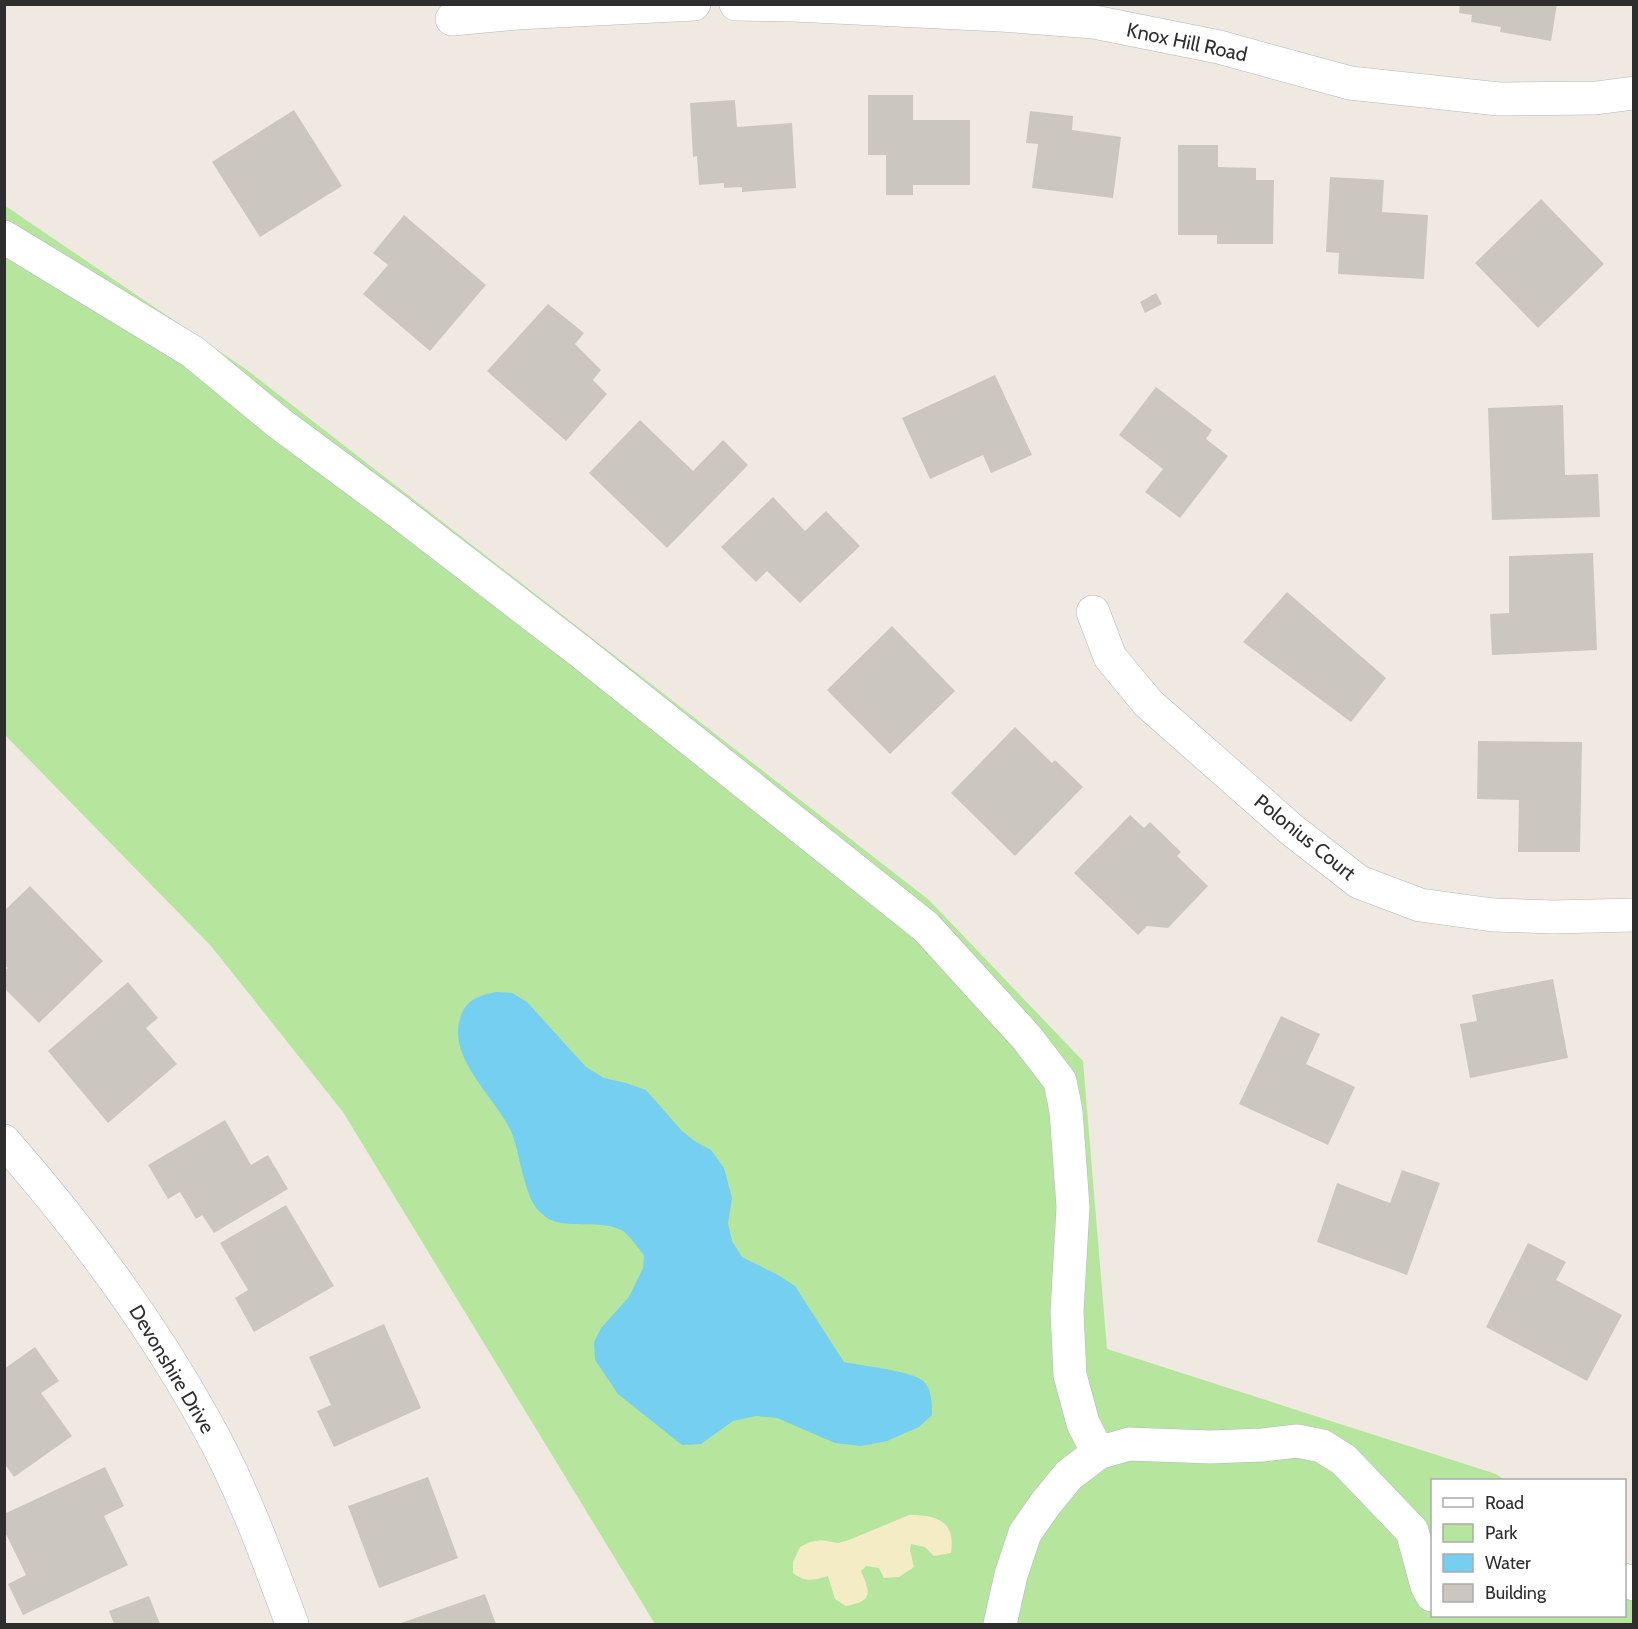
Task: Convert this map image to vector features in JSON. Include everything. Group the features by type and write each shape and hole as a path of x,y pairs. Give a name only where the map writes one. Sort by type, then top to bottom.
{"street":[{"path":"452,19 517,13 694,4"},
{"name":"Knox Hill Road","path":"736,4 978,14 1094,22 1219,47 1350,83 1499,99 1596,98 1634,93"},
{"path":"4,237 193,352 279,423 581,652 926,927 1027,1038 1060,1081 1066,1111 1073,1207 1067,1312 1070,1376 1083,1423 1098,1453"},
{"name":"Polonius Court","path":"1093,612 1110,657 1148,703 1292,830 1359,882 1420,904 1493,915 1553,917 1634,915"},
{"name":"Devonshire Drive","path":"4,1141 48,1191 152,1331 207,1424 246,1505 292,1624"},
{"path":"1000,1624 1011,1575 1025,1533 1046,1503 1069,1475 1098,1453 1129,1444 1210,1447 1297,1441 1322,1446 1344,1460 1412,1531 1431,1593"}],"green space":[{"path":"4,205 247,370 929,900 1083,1061 1107,1349 1496,1474 1504,1479 1431,1479 1431,1617 1626,1617 1626,1564 1633,1569 1633,1624 655,1624 343,1112 211,946 5,735"}],"sand":[{"path":"909,1515 935,1518 947,1526 952,1542 951,1553 934,1556 925,1547 911,1544 914,1567 899,1577 884,1578 879,1568 866,1566 861,1571 868,1591 865,1599 846,1606 835,1599 828,1576 809,1580 793,1573 793,1562 800,1547 810,1542 821,1540 838,1543 849,1540"}],"water":[{"path":"497,992 512,993 527,1002 586,1067 604,1078 646,1090 682,1131 711,1150 724,1168 732,1198 728,1223 732,1241 742,1257 795,1286 844,1362 895,1371 922,1380 930,1391 932,1415 919,1427 887,1441 861,1446 835,1443 777,1418 756,1416 733,1421 701,1444 682,1445 618,1394 595,1360 594,1342 601,1328 629,1297 643,1268 644,1255 623,1231 615,1227 559,1223 548,1219 535,1205 526,1186 511,1131 467,1063 458,1034 460,1019 465,1007 479,997"}],"building":[{"path":"1460,4 1557,4 1551,41 1500,32 1501,27 1471,22 1472,15 1459,13"},
{"path":"868,95 913,95 913,120 970,120 970,185 913,185 913,195 886,195 886,155 868,155"},
{"path":"735,100 737,127 792,123 796,188 742,192 742,187 724,188 724,183 699,185 697,156 693,157 690,103"},
{"path":"294,110 342,186 260,237 212,162"},
{"path":"1030,111 1073,116 1072,130 1121,137 1113,198 1032,188 1038,144 1026,143"},
{"path":"1178,145 1218,145 1218,167 1256,168 1256,180 1274,180 1273,244 1217,244 1217,235 1178,235"},
{"path":"1330,177 1384,180 1382,212 1428,215 1424,279 1338,274 1339,253 1326,252"},
{"path":"1541,199 1604,264 1538,328 1475,263"},
{"path":"404,215 486,285 430,351 363,294 388,265 373,253"},
{"path":"1156,293 1162,304 1145,313 1140,302"},
{"path":"548,304 584,333 575,344 601,370 593,380 607,394 566,441 487,371"},
{"path":"995,375 1032,455 991,473 983,455 930,479 902,418"},
{"path":"1156,387 1212,430 1206,439 1228,456 1180,518 1145,492 1163,469 1119,435"},
{"path":"1563,405 1565,475 1598,474 1600,517 1492,520 1488,408"},
{"path":"640,420 693,471 723,440 748,465 667,548 589,473"},
{"path":"773,497 805,531 826,511 860,546 800,603 767,571 756,582 721,547"},
{"path":"1593,553 1597,650 1492,655 1490,614 1509,613 1509,556"},
{"path":"1287,592 1386,678 1351,722 1243,642"},
{"path":"892,626 955,691 890,754 827,690"},
{"path":"1015,727 1052,763 1055,760 1083,787 1015,856 951,793"},
{"path":"1478,741 1582,742 1580,852 1518,852 1519,800 1477,799"},
{"path":"1130,815 1144,828 1150,822 1181,852 1177,856 1208,886 1168,928 1147,926 1138,935 1074,873"},
{"path":"30,886 103,961 39,1023 4,988 4,971 8,968 4,965 4,911"},
{"path":"1553,979 1568,1058 1470,1078 1460,1024 1477,1021 1472,995"},
{"path":"128,982 158,1018 146,1028 177,1064 108,1123 48,1051"},
{"path":"1281,1016 1320,1034 1306,1064 1355,1087 1328,1145 1239,1104"},
{"path":"225,1120 251,1165 268,1155 288,1189 214,1233 202,1215 196,1219 180,1192 168,1199 148,1165"},
{"path":"1402,1170 1440,1183 1407,1275 1317,1242 1337,1183 1390,1203"},
{"path":"286,1205 334,1286 254,1332 235,1298 248,1290 220,1243"},
{"path":"1528,1243 1566,1262 1556,1280 1622,1315 1587,1381 1486,1327"},
{"path":"384,1324 421,1408 334,1447 317,1411 331,1405 309,1357"},
{"path":"35,1347 59,1381 41,1393 72,1436 14,1477 4,1463 4,1369"},
{"path":"105,1467 124,1506 104,1516 128,1565 23,1615 8,1584 26,1575 4,1530 4,1514"},
{"path":"428,1477 458,1558 379,1588 348,1506"},
{"path":"485,1594 496,1624 398,1624"},
{"path":"149,1596 160,1624 114,1624 109,1611"}]}
